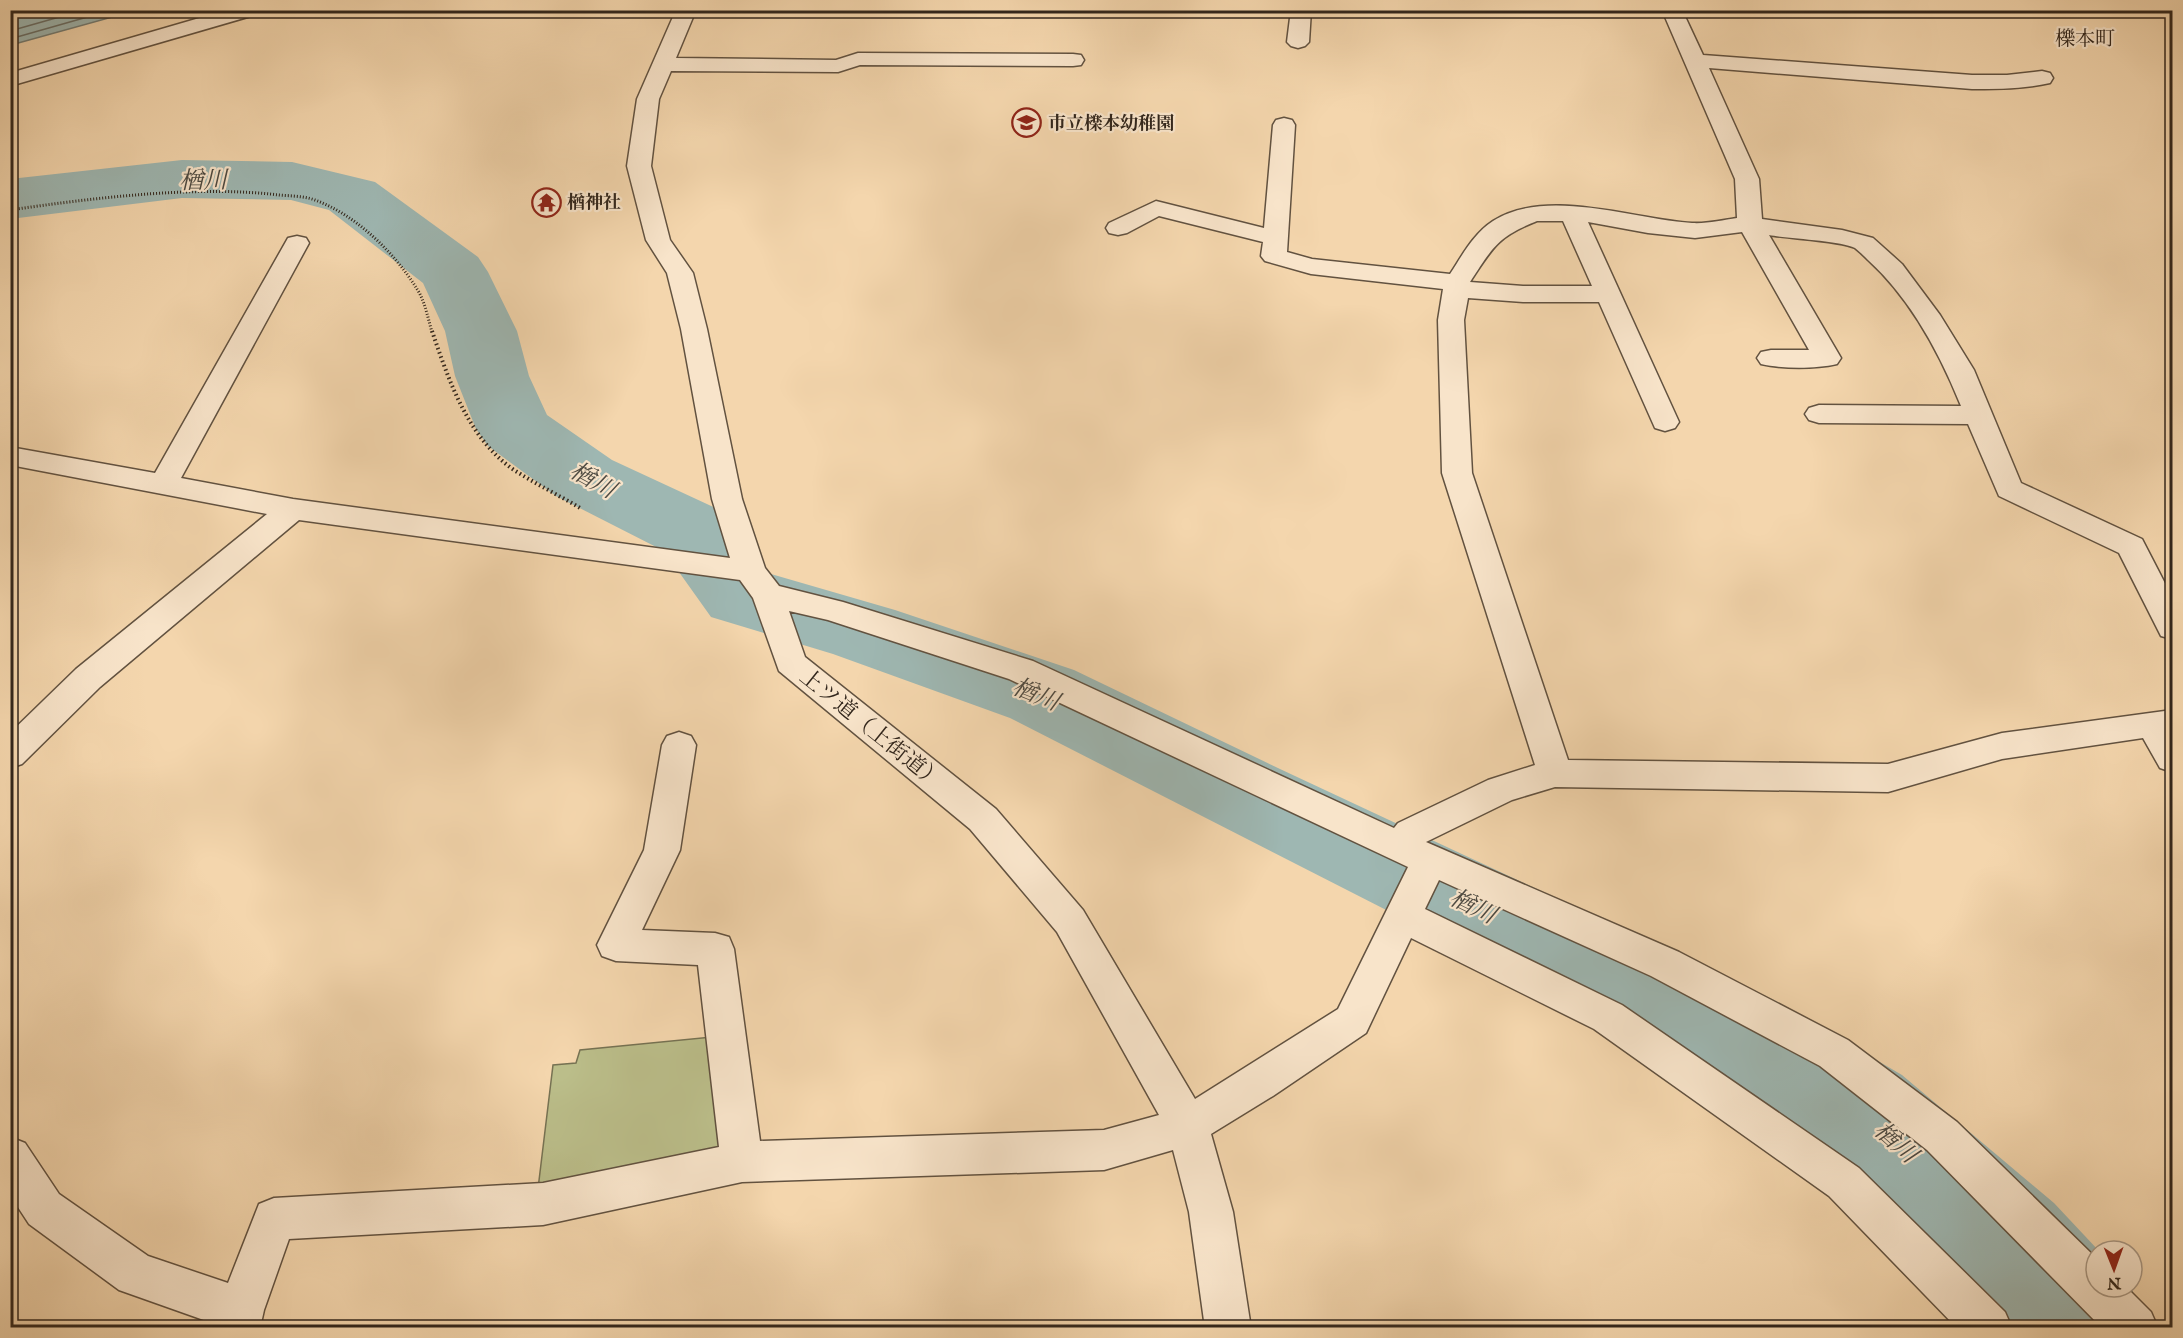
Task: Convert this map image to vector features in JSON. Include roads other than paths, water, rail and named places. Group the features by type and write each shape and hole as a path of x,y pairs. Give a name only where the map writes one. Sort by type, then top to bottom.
{"street":[{"path":"10,80 251,10"},
{"name":"上ツ道（上街道）","path":"686,10 648,99 639,166 658,240 680,273 694,328 727,500 791,663 983,819 1070,921 1188,1126 1211,1212 1227,1328"},
{"path":"1298,42 1301,10"},
{"path":"1672,10 1747,179 1750,224 1827,358 1771,358"},
{"path":"663,64 838,66 858,59 1073,60"},
{"path":"1695,61 1972,82 2007,82 2042,78"},
{"path":"1284,125 1274,256 1311,266 1523,294 1608,294"},
{"path":"1118,228 1156,208 1276,238"},
{"path":"1572,213 1665,422"},
{"path":"1555,773 1457,472 1451,320 1457,286 1482,244 1502,226 1534,214 1572,213 1695,231 1750,224 1842,237 1864,243 1893,269 1927,315 1960,370 2009,489 2131,546 2172,628"},
{"path":"163,485 297,243"},
{"path":"1819,414 1979,415"},
{"path":"10,456 293,509 630,554 759,583 832,610 1021,670 1413,881 1844,1182 1989,1328"},
{"path":"10,755 88,678 293,509"},
{"path":"10,1157 44,1209 135,1274 239,1319 274,1219 543,1204 742,1162 1104,1150 1188,1126 1260,1083 1352,1021 1413,881 1411,833 1500,790 1555,773 1888,778 2002,746 2162,723 2172,759"},
{"path":"679,745 662,850 616,945 715,949 742,1162"},
{"path":"1413,881 1665,964 1834,1053 1942,1136 2135,1328"}],"water":[{"path":"11,10 134,10 134,11 11,45"}],"waterway":[{"name":"楢川","path":"10,199 182,179 292,181 352,196 453,272 481,331 492,376 515,429 584,478 693,531 741,596 864,632 1042,694 1735,1034 1862,1112 2012,1244 2086,1328"}],"place":[{"name":"市立檪本幼稚園","path":"1027,123"},
{"name":"楢神社","path":"546,202"}],"district":[{"name":"櫟本町","path":"2085,38"}]}
